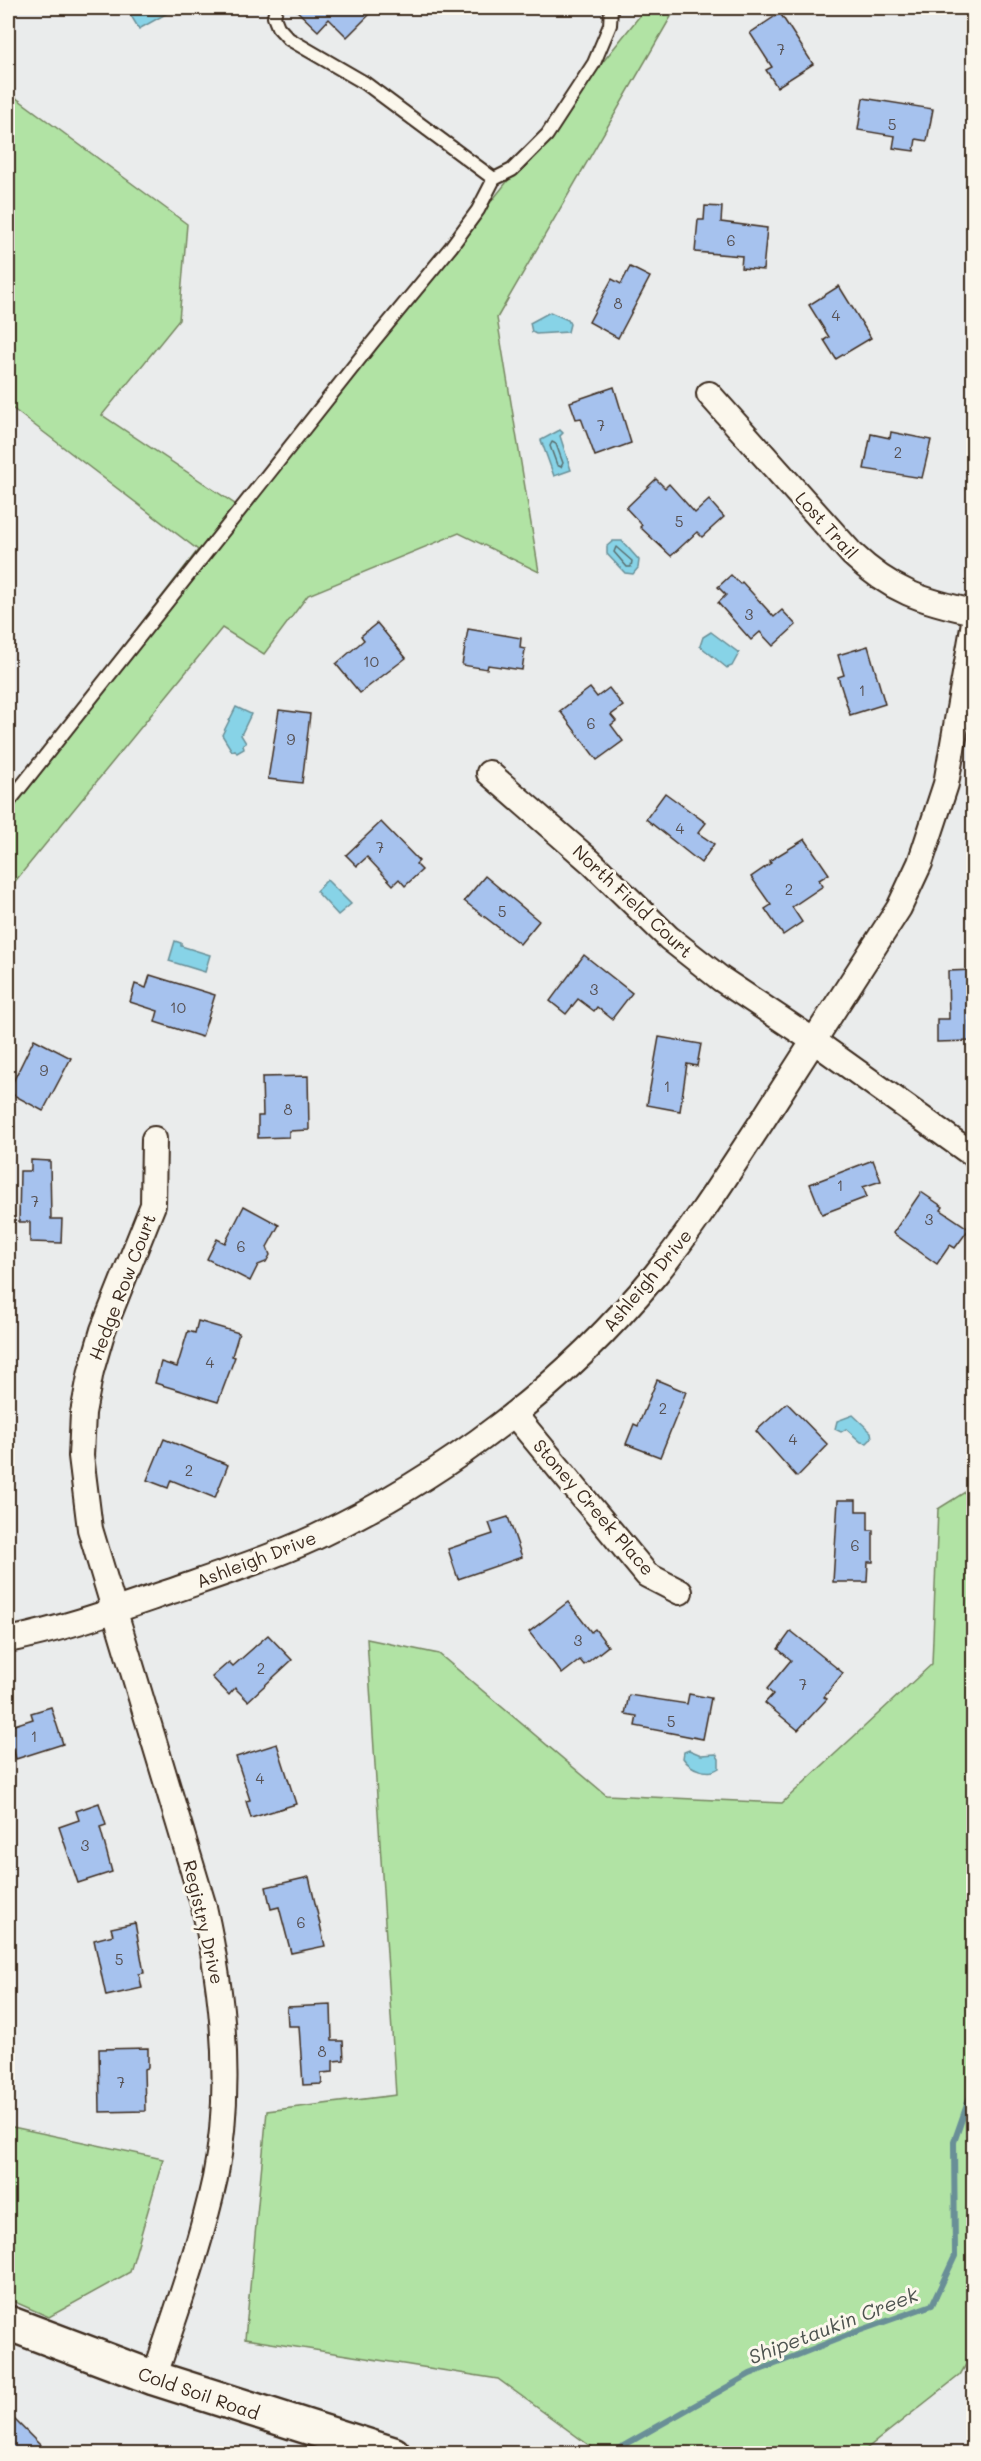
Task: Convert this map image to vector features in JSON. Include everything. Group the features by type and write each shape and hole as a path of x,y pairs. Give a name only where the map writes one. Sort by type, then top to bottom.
{"street":[{"name":"Lost Trail","path":"709,394 852,554 874,575 896,589 924,601 974,612"},
{"name":"Ashleigh Drive","path":"8,1640 113,1610 252,1564 314,1538 374,1508 446,1464 514,1414 572,1364 656,1274 697,1221 899,908 920,863 946,784 974,621"},
{"name":"North Field Court","path":"489,773 591,862 669,939 721,979 814,1041 969,1152 974,1153"},
{"name":"Hedge Row Court","path":"113,1610 90,1529 84,1493 81,1456 83,1413 91,1371 103,1330 153,1205 154,1139"},
{"name":"Stoney Creek Place","path":"514,1414 647,1575 680,1592"},
{"name":"Registry Drive","path":"113,1610 204,1907 216,1960 223,2014 223,2111 215,2176 203,2229 154,2378"},
{"name":"Cold Soil Road","path":"8,2323 154,2378 389,2453"}],"lane":[{"path":"276,8 274,17 278,27 288,39 365,83 494,179"},
{"path":"8,803 365,351 451,247 478,210 494,179 512,170 547,135 572,100 594,63 610,25 611,8"}],"green space":[{"path":"646,8 676,8 497,318 539,572 459,533 308,595 264,654 222,628 8,890 8,795 198,550 8,405 8,92 187,224 179,320 102,415 238,506 482,213"},
{"path":"973,1487 974,2351 960,2375 861,2453 601,2454 498,2379 245,2339 267,2111 396,2095 367,1639 439,1654 606,1795 782,1803 932,1664 938,1509"},
{"path":"8,2126 163,2159 130,2272 49,2317 8,2299"}],"water":[{"path":"140,8 172,8 173,10 139,29 130,14"},
{"path":"550,312 568,320 570,324 568,332 536,334 532,332 530,323"},
{"path":"560,430 563,433 560,436 571,470 554,476 541,440"},
{"path":"613,541 622,541 639,560 638,568 633,574 625,573 607,554 607,546"},
{"path":"711,632 739,653 732,666 727,668 700,646 703,637"},
{"path":"236,707 251,714 241,735 246,743 243,745 244,749 237,753 235,750 232,751 222,735"},
{"path":"327,880 351,904 338,915 316,891"},
{"path":"175,941 181,943 181,946 210,955 205,972 169,961"},
{"path":"853,1415 871,1432 872,1438 867,1443 861,1442 846,1429 841,1432 835,1429 837,1421"},
{"path":"689,1750 701,1755 716,1754 719,1759 719,1768 705,1771 695,1768 683,1758 684,1752"}],"building":[{"path":"294,8 376,8 347,37 329,19 318,31"},
{"path":"780,13 813,64 777,87 766,70 772,67 750,33"},
{"path":"863,98 933,109 927,141 916,139 914,151 893,148 895,136 858,130"},
{"path":"705,206 722,207 721,222 767,228 763,270 741,268 742,256 695,252 698,220 704,220"},
{"path":"630,267 650,277 618,338 589,322 612,279 621,284"},
{"path":"839,286 871,338 836,359 824,340 829,337 809,305"},
{"path":"614,387 631,443 595,456 581,418 576,419 570,402"},
{"path":"891,432 931,440 922,478 864,469 871,434 890,438"},
{"path":"656,479 665,488 669,484 695,513 709,500 724,517 702,537 697,532 671,556 640,527 642,525 626,508"},
{"path":"731,575 740,584 742,582 774,617 782,610 796,625 773,646 760,632 751,640 718,603 726,595 718,587"},
{"path":"377,623 406,658 360,693 336,664 364,640 361,636"},
{"path":"468,629 521,638 520,648 525,649 522,670 488,665 487,669 462,665"},
{"path":"868,646 885,704 850,715 838,677 844,675 838,655"},
{"path":"590,688 597,697 609,688 623,706 611,715 616,721 611,725 623,741 597,760 560,711"},
{"path":"279,710 310,714 302,783 268,779"},
{"path":"665,793 706,823 698,833 714,844 701,863 646,819"},
{"path":"381,822 419,861 416,864 422,870 405,886 399,879 393,885 367,857 357,866 346,855"},
{"path":"805,839 829,874 819,880 823,886 792,907 802,922 783,935 765,909 771,905 751,877 771,863 769,861"},
{"path":"485,876 539,921 520,944 464,901"},
{"path":"584,955 632,993 612,1019 597,1007 594,1011 578,999 566,1014 550,1001"},
{"path":"974,970 974,1021 969,1021 970,1041 937,1042 937,1019 949,1019 948,971"},
{"path":"150,975 215,995 202,1037 155,1022 158,1011 130,1002 135,984 146,988"},
{"path":"659,1037 701,1044 697,1066 687,1064 680,1111 647,1105"},
{"path":"34,1039 71,1058 43,1111 8,1092"},
{"path":"308,1076 309,1130 289,1131 289,1137 258,1138 258,1116 263,1116 262,1077"},
{"path":"31,1160 50,1161 51,1219 62,1219 61,1243 30,1242 30,1222 19,1222 20,1171 31,1171"},
{"path":"873,1160 881,1181 863,1187 867,1197 822,1214 810,1184"},
{"path":"921,1192 943,1207 941,1210 969,1229 955,1248 950,1245 937,1264 893,1233"},
{"path":"244,1206 279,1225 267,1247 270,1255 266,1262 258,1265 250,1281 207,1259 217,1239 225,1243"},
{"path":"198,1321 239,1333 232,1356 235,1357 218,1402 155,1383 161,1362 177,1367 188,1331 195,1333"},
{"path":"657,1380 686,1392 660,1457 626,1444 634,1424 638,1426"},
{"path":"787,1403 828,1445 797,1477 756,1431"},
{"path":"164,1439 228,1465 215,1498 171,1480 168,1488 147,1480"},
{"path":"838,1500 856,1500 856,1511 868,1511 868,1530 873,1530 873,1562 868,1562 867,1582 833,1582"},
{"path":"508,1517 522,1557 458,1579 448,1549 493,1534 489,1523"},
{"path":"568,1602 591,1632 595,1629 608,1646 584,1665 580,1660 562,1674 529,1632"},
{"path":"791,1631 843,1673 824,1697 827,1699 798,1730 765,1703 773,1694 767,1689 791,1660 778,1649"},
{"path":"268,1635 292,1660 248,1701 235,1688 229,1695 212,1677 229,1662 233,1666"},
{"path":"689,1694 711,1698 703,1739 635,1726 637,1716 625,1714 629,1695 687,1704"},
{"path":"51,1707 63,1744 16,1759 13,1748 8,1750 8,1727 33,1719 31,1713"},
{"path":"277,1744 296,1804 251,1818 246,1801 250,1800 236,1757"},
{"path":"99,1803 106,1825 100,1827 112,1872 78,1883 59,1827 79,1820 76,1811"},
{"path":"309,1877 325,1946 291,1953 279,1907 271,1909 266,1887"},
{"path":"135,1923 144,1973 139,1974 142,1988 106,1996 94,1940 113,1935 111,1928"},
{"path":"331,2005 332,2041 343,2041 344,2060 333,2061 333,2072 321,2073 322,2084 303,2085 299,2026 288,2026 287,2007"},
{"path":"148,2048 148,2068 144,2069 145,2111 100,2112 99,2049"},
{"path":"8,2413 49,2454 8,2454"}],"waterway":[{"name":"Shipetaukin Creek","path":"609,2454 750,2374 853,2333 932,2305 955,2256 954,2142 974,2085"}]}
